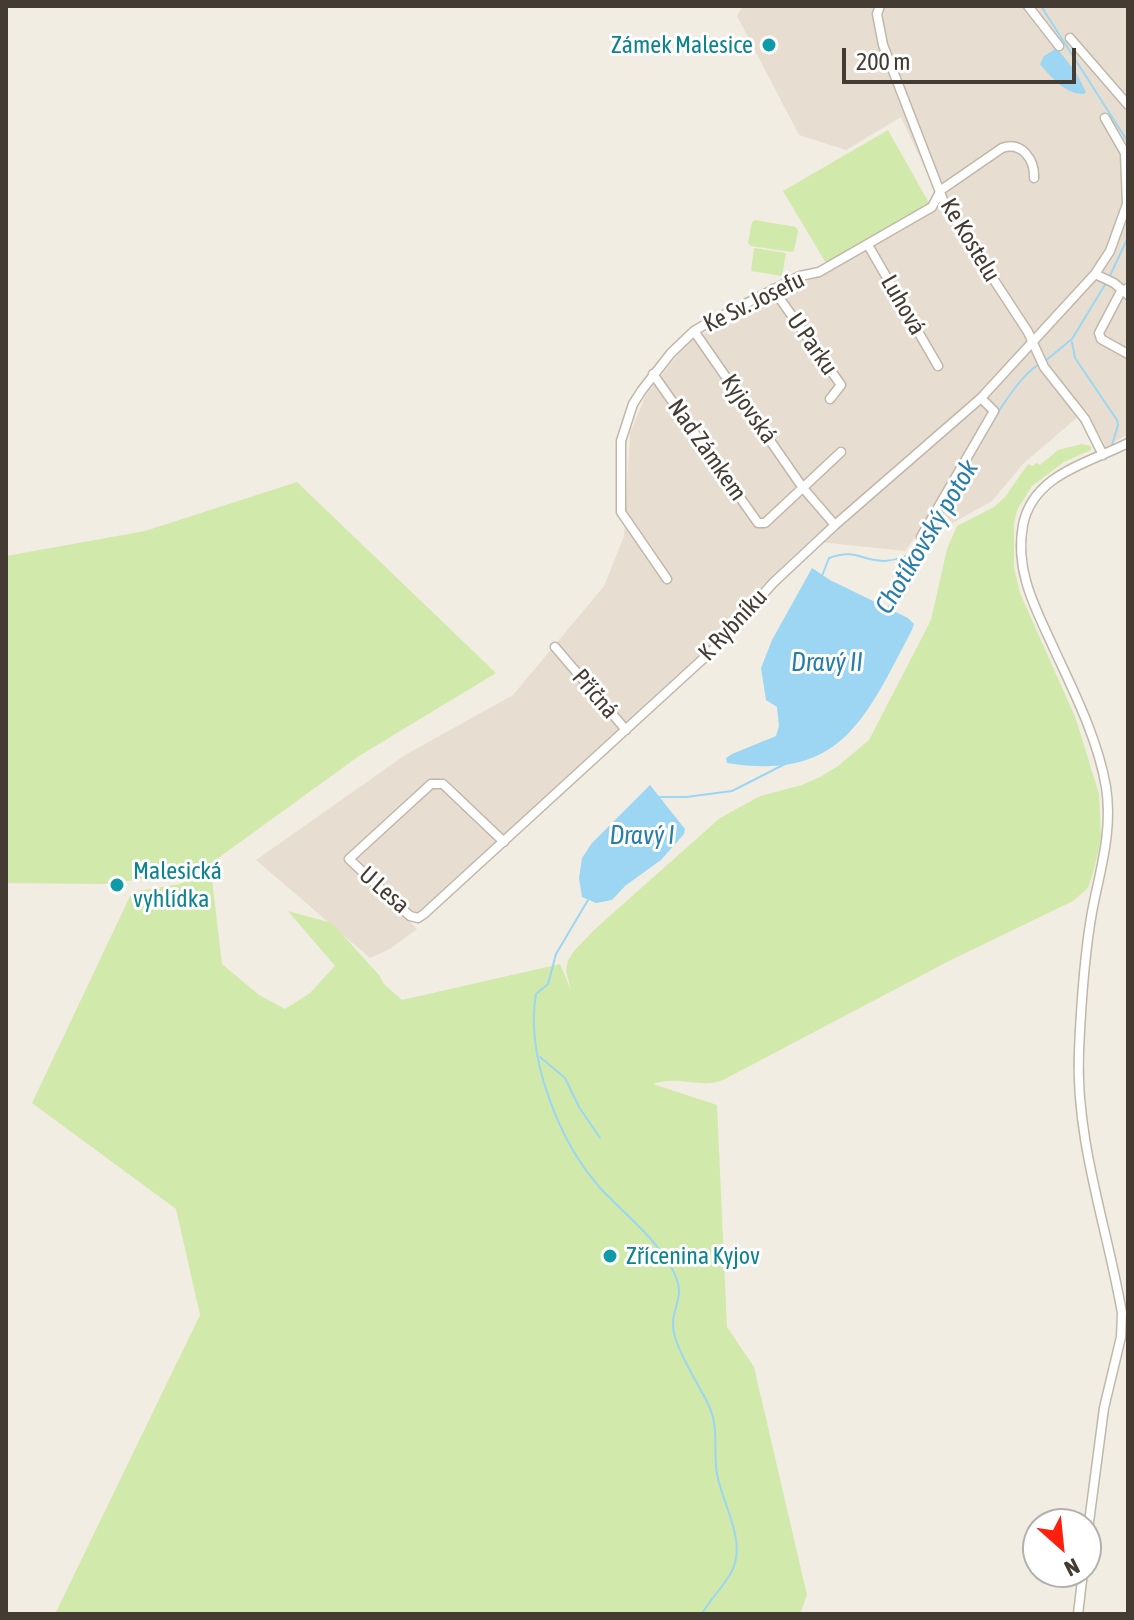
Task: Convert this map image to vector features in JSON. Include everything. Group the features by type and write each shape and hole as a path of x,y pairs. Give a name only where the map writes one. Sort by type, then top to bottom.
{"street":[{"name":"Ke Kostelu","path":"880,6 877,14 883,45 945,205 1032,341 1042,363 1085,419 1103,455"},
{"path":"1028,6 1059,46"},
{"path":"1070,38 1128,105"},
{"name":"K Rybníku","path":"504,842 729,635 773,583 835,525 981,398 1032,341 1098,276 1116,238 1127,204 1125,153 1105,118"},
{"name":"Ke Sv. Josefu","path":"667,579 621,512 621,441 633,404 653,374 694,331 773,289 800,276 819,272 868,245 932,207 941,190 1010,145 1021,148 1034,167 1034,178"},
{"name":"Luhová","path":"868,245 938,366"},
{"path":"1098,276 1126,291 1099,333 1101,339 1128,354"},
{"name":"U Parku","path":"773,289 841,385 830,399"},
{"name":"Kyjovská","path":"694,331 803,488 835,525"},
{"name":"Nad Zámkem","path":"653,374 756,519 763,524 803,488"},
{"path":"921,537 994,411 981,398"},
{"path":"1091,1508 1104,1408 1121,1337 1122,1313 1083,1128 1079,1090 1081,1013 1092,914 1107,845 1110,810 1105,782 1083,712 1030,597 1021,545 1026,515 1034,498 1046,485 1066,471 1128,443"},
{"path":"803,488 841,452"},
{"name":"Příčná","path":"555,647 626,730"},
{"name":"Příčná","path":"555,668 565,659"},
{"name":"U Lesa","path":"431,784 443,784 504,842 418,918 410,916 349,859 431,784"},
{"path":"1078,1614 1081,1588"}],"shaded area":[{"path":"743,6 1128,6 1128,434 1106,447 1086,410 1024,463 992,501 953,523 936,509 905,551 810,541 764,584 726,631 409,921 417,929 390,949 370,958 256,860 405,755 513,695 604,586 624,536 630,433 646,395 687,343 786,289 823,275 942,205 901,117 846,150 799,135 737,16"}],"green space":[{"path":"888,130 929,203 826,263 783,191"},
{"path":"755,220 796,227 794,251 751,246 748,243"},
{"path":"754,248 786,253 782,276 751,271"},
{"path":"1082,444 1091,446 1091,450 1064,462 1032,486 1017,510 1014,568 1020,593 1076,719 1099,794 1101,838 1088,888 1073,901 949,961 723,1080 653,1084 717,1105 727,1327 754,1367 807,1595 800,1614 55,1614 200,1315 176,1209 32,1103 132,892 180,884 211,871 222,964 259,995 285,1009 310,993 335,966 288,911 332,923 384,984 402,1000 560,964 571,990 566,971 574,951 720,818 760,796 820,777 869,740 931,620 947,549 957,526 994,507 1005,497 1028,464 1040,465 1058,450"},
{"path":"297,482 496,673 359,756 210,864 167,876 104,884 6,883 6,556 145,531"}],"water":[{"path":"1057,48 1077,74 1086,92 1084,94 1065,88 1040,64 1044,56"},
{"name":"Dravý II","path":"812,568 908,618 914,624 912,630 864,715 846,736 824,752 798,762 766,766 727,763 726,758 732,754 776,736 779,726 777,707 766,700 761,668 772,640"},
{"name":"Dravý I","path":"650,785 685,829 684,834 661,860 625,886 612,900 596,903 582,897 579,878 582,858 592,843"}],"waterway":[{"name":"Chotíkovský potok","path":"1041,6 1128,142"},
{"name":"Chotíkovský potok","path":"1109,278 1128,237"},
{"name":"Chotíkovský potok","path":"1044,362 1072,339 1106,283"},
{"path":"1072,342 1075,358 1117,420 1112,445"},
{"name":"Chotíkovský potok","path":"887,610 924,550 994,419 1009,395 1038,365"},
{"path":"822,576 829,558 838,555 885,561 907,556 926,545"},
{"name":"Chotíkovský potok","path":"659,797 732,791 789,762"},
{"name":"Chotíkovský potok","path":"588,900 556,954 548,984 536,994 536,1045 549,1098 572,1149 602,1190 656,1246 677,1279 679,1296 673,1318 675,1337 713,1416 717,1474 731,1518 737,1552 733,1570 702,1614"},
{"path":"540,1057 565,1078 579,1107 600,1138"}],"place":[{"name":"Zámek Malesice","path":"769,45"},
{"name":"Malesická vyhlídka","path":"117,885"},
{"name":"Zřícenina Kyjov","path":"610,1256"}]}
